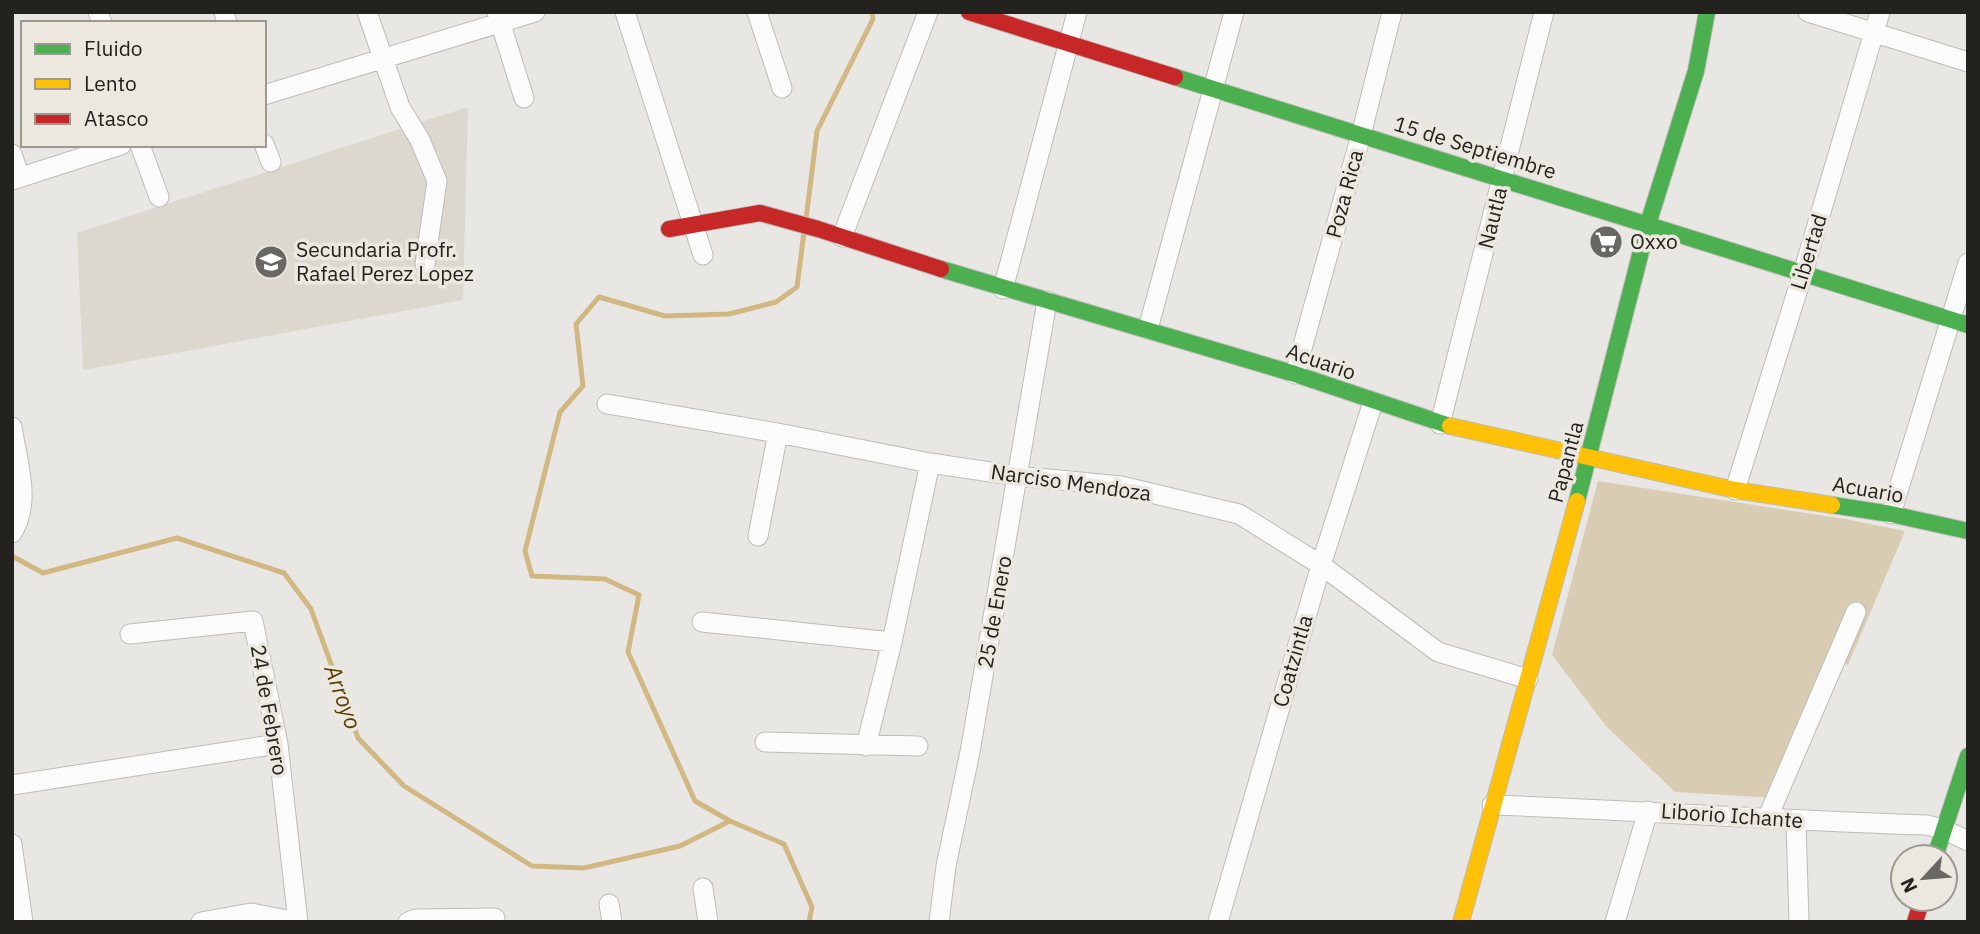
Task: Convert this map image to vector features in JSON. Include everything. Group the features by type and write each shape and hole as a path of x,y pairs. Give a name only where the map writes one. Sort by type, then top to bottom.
{"street":[{"path":"367,12 400,107 420,141 436,181 425,264"},
{"path":"266,94 498,18 535,12"},
{"path":"625,12 704,256"},
{"path":"757,12 782,88"},
{"path":"842,237 928,12"},
{"name":"15 de Septiembre","path":"969,12 1959,322"},
{"path":"1003,289 1077,12"},
{"path":"1148,329 1234,12"},
{"name":"Poza Rica","path":"1295,374 1392,12"},
{"name":"Nautla","path":"1440,424 1544,12"},
{"name":"Papantla","path":"1461,922 1589,459 1648,225 1696,71 1707,12"},
{"path":"1808,12 1968,62"},
{"name":"Libertad","path":"1735,490 1880,12"},
{"path":"498,18 524,98"},
{"path":"12,154 16,178 115,147"},
{"path":"141,147 159,197"},
{"name":"Acuario","path":"669,229 760,213 1003,289 1148,329 1295,374 1440,424 1735,490 1891,514 1968,531"},
{"path":"1891,514 1959,322 1968,262"},
{"name":"25 de Enero","path":"939,922 946,866 970,752 1047,302"},
{"name":"Coatzintla","path":"1218,922 1321,565 1373,402"},
{"name":"Narciso Mendoza","path":"607,404 778,433 930,463 1018,476 1121,486 1240,514 1321,565 1438,652 1528,679"},
{"path":"12,427 24,503 16,528"},
{"path":"758,536 778,433"},
{"path":"866,746 892,642 930,463"},
{"path":"1767,819 1856,612"},
{"name":"24 de Febrero","path":"130,634 253,621 278,744 298,922"},
{"path":"702,622 892,642"},
{"path":"765,741 918,746"},
{"path":"12,785 278,744"},
{"path":"1938,843 1968,756"},
{"name":"Liborio Ichante","path":"1492,805 1927,825 1968,841"},
{"path":"1615,922 1648,811"},
{"path":"1796,821 1799,922"},
{"path":"12,844 23,922"},
{"path":"703,888 708,922"},
{"path":"201,922 251,913 298,922"},
{"path":"408,922 416,919 495,918"}],"shaded area":[{"name":"Secundaria Profr. Rafael Perez Lopez","path":"468,107 463,300 83,370 77,233"},
{"path":"1598,481 1845,519 1905,531 1848,665 1833,660 1777,798 1675,792 1606,726 1552,655"}],"waterway":[{"path":"806,219 817,131 873,19 872,12"},
{"path":"804,232 797,287 776,302 729,314 665,316 599,297 576,324 583,386 560,412 525,551 532,576 605,579 639,595 628,652 695,801 730,821 784,844 812,907 809,922"},
{"name":"Arroyo","path":"12,556 43,573 177,538 284,573 311,609 358,738 404,786 532,866 584,868 680,846 730,821"}],"traffic: fast":[{"path":"1577,501 1648,224 1696,71 1707,12"},
{"path":"1175,77 1968,325"},
{"path":"941,269 1295,374 1450,426"},
{"path":"1832,505 1891,514 1968,531"},
{"path":"1940,843 1968,756"}],"traffic: slow":[{"path":"1450,426 1735,490 1832,505"},
{"path":"1461,922 1577,501"}],"traffic: jam":[{"path":"969,12 1175,77"},
{"path":"669,229 760,213 941,269"},
{"path":"1915,922 1918,913"}],"place":[{"name":"Oxxo","path":"1606,242"},
{"name":"Secundaria Profr. Rafael Perez Lopez","path":"271,262"}]}
